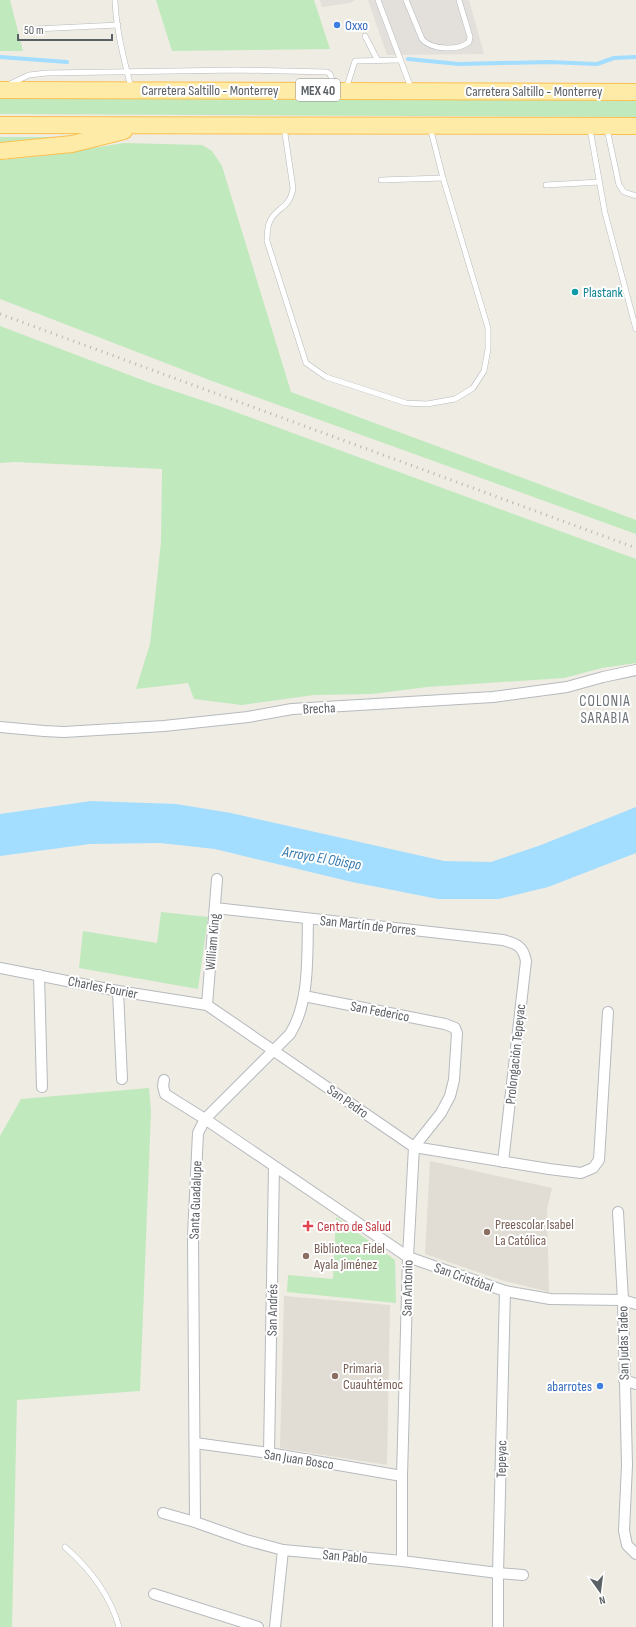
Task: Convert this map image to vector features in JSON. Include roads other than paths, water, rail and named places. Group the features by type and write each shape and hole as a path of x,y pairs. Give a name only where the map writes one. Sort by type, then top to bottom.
{"main road":[{"name":"Carretera Saltillo - Monterrey","path":"0,90 131,89 636,92"},
{"path":"0,125 636,126"},
{"path":"0,151 72,144 139,126"}],"street":[{"name":"Brecha","path":"0,727 64,732 156,726 248,717 292,709 493,697 567,687 636,670"},
{"name":"William King","path":"207,1005 217,879"},
{"name":"San Martín de Porres","path":"215,908 503,940 514,943 520,947"},
{"name":"Santa Guadalupe","path":"195,1522 193,1236 198,1133 205,1119 290,1034 296,1025 304,996 308,919"},
{"name":"Prolongación Tepeyac","path":"503,1162 526,961 524,952 520,947"},
{"name":"Charles Fourier","path":"0,968 118,991 207,1005"},
{"path":"39,975 42,1087"},
{"path":"118,991 122,1079"},
{"name":"San Federico","path":"304,996 445,1024 455,1028 458,1038 454,1080 450,1096 441,1113 414,1147"},
{"name":"San Pedro","path":"207,1005 414,1147 581,1173 593,1168 599,1160 608,1012"},
{"name":"San Cristóbal","path":"164,1080 163,1086 165,1094 205,1119 408,1257 505,1291 550,1299 623,1300 636,1304"},
{"name":"San Antonio","path":"402,1561 402,1476 408,1257 414,1147"},
{"name":"San Andrés","path":"269,1454 274,1167"},
{"name":"San Judas Tadeo","path":"618,1212 623,1300 624,1380 631,1466 624,1531 627,1545 636,1554"},
{"name":"Tepeyac","path":"498,1627 505,1291"},
{"path":"624,1380 636,1384"},
{"name":"San Juan Bosco","path":"195,1443 402,1476"},
{"name":"San Pablo","path":"163,1513 195,1522 246,1540 283,1550 402,1561 523,1575"},
{"path":"275,1627 283,1550"},
{"path":"154,1594 258,1627"}],"lane":[{"path":"115,0 118,25 131,89"},
{"path":"378,0 399,60 412,91"},
{"path":"406,0 425,43 433,46 452,47 465,46 469,42 470,37 459,0"},
{"path":"35,29 118,25"},
{"path":"365,36 378,61"},
{"path":"0,90 18,79 30,75 47,73 238,70 327,72 341,90 355,61 399,60"},
{"path":"284,126 293,188 287,204 270,220 267,229 267,240 306,363 326,377 406,403 427,404 455,399 474,388 484,371 488,349 488,328 443,178 430,126"},
{"path":"590,126 605,213 636,329"},
{"path":"607,126 619,185 624,192 636,196"},
{"path":"381,180 443,178"},
{"path":"546,185 600,182"},
{"path":"65,1547 83,1562 101,1586 114,1610 119,1627"}],"water":[{"name":"Arroyo El Obispo","path":"91,801 176,804 231,813 444,861 491,862 541,845 636,807 636,853 548,887 499,899 438,899 352,882 215,849 160,843 90,844 0,856 0,814"}],"waterway":[{"path":"0,57 67,62"},
{"path":"408,59 459,64 549,62 597,64 614,58 636,57"}],"railway":[{"path":"0,314 636,548"}],"place":[{"name":"Oxxo","path":"337,25"},
{"name":"Plastank","path":"575,292"},
{"name":"Centro de Salud","path":"308,1226"},
{"name":"Preescolar Isabel La Católica","path":"487,1232"},
{"name":"Biblioteca Fidel Ayala Jiménez","path":"306,1256"},
{"name":"Primaria Cuauhtémoc","path":"335,1376"},
{"name":"abarrotes","path":"600,1386"}],"district":[{"name":"COLONIA SARABIA","path":"605,710"}]}
